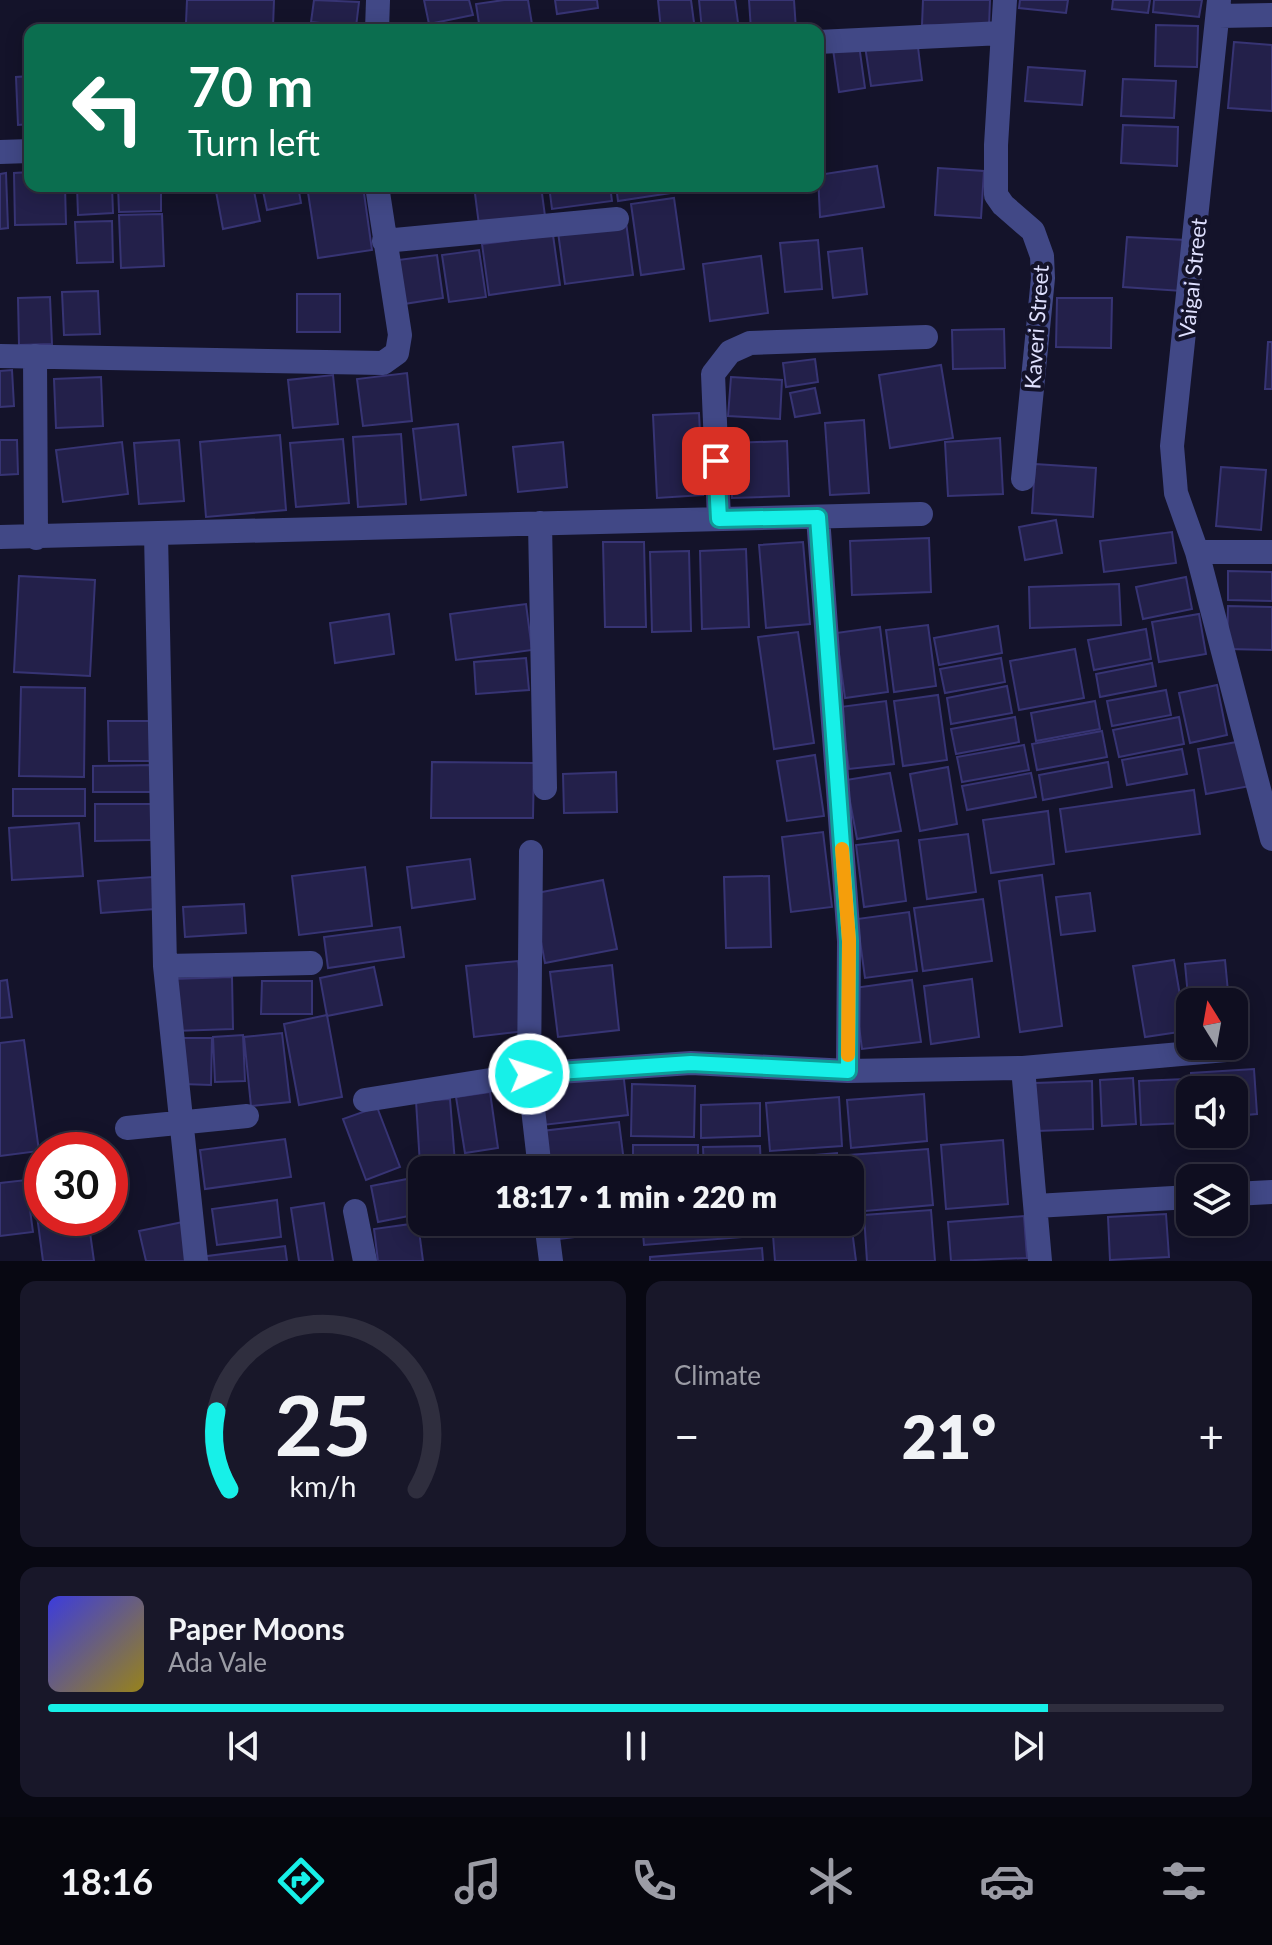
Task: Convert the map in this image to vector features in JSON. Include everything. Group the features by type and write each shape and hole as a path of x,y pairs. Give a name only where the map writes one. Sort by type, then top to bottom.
{"street":[{"path":"377,24 378,0"},
{"name":"Kaveri Street","path":"1005,0 996,195 1039,242 1043,278 1023,479"},
{"path":"1219,8 1272,15"},
{"name":"Vaigai Street","path":"1219,8 1172,446 1176,493 1260,749 1272,839"},
{"path":"824,42 1002,33"},
{"path":"0,152 24,151"},
{"path":"0,356 383,363 397,353 400,335 378,192"},
{"path":"384,241 617,219"},
{"path":"719,519 713,374 730,352 750,343 926,337"},
{"path":"35,356 36,538"},
{"path":"0,537 921,514"},
{"path":"818,517 849,941 848,1071"},
{"path":"540,523 545,788"},
{"path":"156,534 165,966 196,1261"},
{"path":"1197,552 1272,552"},
{"path":"531,852 529,1074 538,1156"},
{"path":"165,966 311,963"},
{"path":"365,1100 529,1074 691,1063 848,1071 1023,1068 1176,1054"},
{"path":"1023,1068 1040,1261"},
{"path":"127,1128 247,1116"},
{"path":"1248,1193 1272,1192"},
{"path":"1036,1206 1176,1198"},
{"path":"355,1211 365,1261"},
{"path":"548,1236 551,1261"}],"building":[{"path":"187,0 274,0 273,24 186,23"},
{"path":"314,0 359,2 356,24 311,22"},
{"path":"424,0 469,0 473,15 429,24"},
{"path":"528,0 532,24 479,24 476,4"},
{"path":"555,0 597,0 598,8 557,14"},
{"path":"658,0 691,0 694,24 660,24"},
{"path":"699,0 735,0 738,24 701,24"},
{"path":"749,0 794,0 796,24 751,24"},
{"path":"923,0 990,0 989,27 922,25"},
{"path":"1020,0 1068,0 1066,13 1019,8"},
{"path":"1113,0 1150,0 1148,13 1112,9"},
{"path":"1154,0 1202,0 1199,17 1153,12"},
{"path":"1156,25 1198,26 1197,67 1155,66"},
{"path":"917,39 922,80 871,86 865,46"},
{"path":"1234,42 1272,45 1272,111 1228,108"},
{"path":"859,45 865,88 839,92 833,49"},
{"path":"1028,67 1085,71 1082,105 1025,101"},
{"path":"24,76 24,124 18,125 16,77"},
{"path":"1123,79 1176,81 1174,118 1121,116"},
{"path":"1123,125 1178,127 1177,166 1121,163"},
{"path":"877,166 884,207 820,217 819,192 824,192 824,174"},
{"path":"938,168 984,171 981,218 935,215"},
{"path":"24,172 24,192 65,192 66,224 15,225 14,173"},
{"path":"6,173 8,228 0,229 0,174"},
{"path":"77,192 112,192 113,213 78,215"},
{"path":"118,192 161,192 161,211 119,212"},
{"path":"216,192 254,192 260,221 223,229"},
{"path":"263,192 299,192 301,203 267,210"},
{"path":"308,192 364,192 372,250 318,258"},
{"path":"475,192 542,192 545,216 479,225"},
{"path":"550,192 611,192 612,201 552,209"},
{"path":"617,192 678,192 618,201"},
{"path":"674,198 684,269 641,275 631,204"},
{"path":"162,214 164,266 121,268 119,215"},
{"path":"112,221 113,262 77,263 75,222"},
{"path":"626,222 633,275 565,284 558,232"},
{"path":"553,235 560,285 489,295 482,244"},
{"path":"1127,237 1186,240 1182,291 1123,287"},
{"path":"818,240 822,289 785,292 780,243"},
{"path":"862,248 867,294 833,298 828,252"},
{"path":"479,250 486,297 449,302 442,255"},
{"path":"437,255 443,298 404,304 398,260"},
{"path":"761,256 768,313 710,321 703,264"},
{"path":"98,291 100,334 64,335 62,292"},
{"path":"297,294 340,294 340,332 297,332"},
{"path":"50,297 52,344 19,345 18,298"},
{"path":"1057,298 1112,298 1111,348 1056,347"},
{"path":"1004,329 1005,368 953,369 952,330"},
{"path":"1268,342 1272,342 1272,389 1265,389"},
{"path":"815,359 818,382 786,387 783,363"},
{"path":"941,365 953,438 890,448 879,375"},
{"path":"12,370 14,406 0,407 0,371"},
{"path":"407,373 412,421 363,426 357,379"},
{"path":"333,375 338,424 293,428 288,380"},
{"path":"101,377 103,426 56,428 54,379"},
{"path":"731,377 782,380 780,419 728,416"},
{"path":"815,388 820,413 795,417 790,393"},
{"path":"699,413 703,495 657,498 653,415"},
{"path":"864,420 869,493 830,495 825,423"},
{"path":"458,424 466,495 421,500 413,429"},
{"path":"401,434 406,504 358,507 353,437"},
{"path":"280,435 286,510 206,517 200,442"},
{"path":"1000,438 1003,494 948,496 945,442"},
{"path":"343,439 349,503 296,507 290,443"},
{"path":"0,440 17,440 18,474 0,475"},
{"path":"179,440 184,501 139,504 134,443"},
{"path":"787,441 789,496 732,498 730,443"},
{"path":"122,442 128,494 63,502 56,450"},
{"path":"563,442 567,487 518,492 513,447"},
{"path":"1035,464 1096,468 1093,517 1032,513"},
{"path":"1221,467 1266,470 1261,530 1216,526"},
{"path":"1056,520 1062,553 1025,560 1019,527"},
{"path":"1172,532 1176,563 1104,572 1100,541"},
{"path":"929,538 931,592 852,595 850,541"},
{"path":"603,542 644,542 646,627 605,627"},
{"path":"803,542 810,624 766,628 759,545"},
{"path":"746,549 749,627 702,629 700,551"},
{"path":"689,551 691,631 652,632 650,552"},
{"path":"1228,571 1272,572 1272,601 1228,600"},
{"path":"19,576 95,580 90,676 14,672"},
{"path":"1186,577 1192,609 1143,619 1136,587"},
{"path":"1119,584 1121,625 1030,628 1029,587"},
{"path":"526,604 532,650 456,660 450,614"},
{"path":"1228,606 1272,607 1272,650 1227,649"},
{"path":"389,614 394,654 335,663 330,623"},
{"path":"1199,614 1206,654 1159,662 1152,622"},
{"path":"928,625 936,686 894,692 886,630"},
{"path":"998,626 1002,653 939,665 934,638"},
{"path":"880,627 888,692 845,698 836,633"},
{"path":"1146,629 1151,659 1094,670 1088,640"},
{"path":"798,632 814,743 774,749 758,637"},
{"path":"1075,649 1084,698 1019,710 1010,661"},
{"path":"526,658 529,690 476,694 474,662"},
{"path":"1001,658 1005,682 945,693 940,669"},
{"path":"1152,663 1156,686 1100,697 1096,674"},
{"path":"1217,685 1227,735 1190,743 1179,693"},
{"path":"1007,686 1012,713 951,724 947,698"},
{"path":"21,687 85,688 84,777 19,776"},
{"path":"1166,690 1171,715 1112,726 1107,701"},
{"path":"938,695 947,760 903,766 894,701"},
{"path":"886,701 894,764 849,769 840,707"},
{"path":"1095,701 1100,729 1036,741 1031,713"},
{"path":"1015,717 1019,742 956,754 951,729"},
{"path":"1179,717 1184,744 1119,757 1113,730"},
{"path":"108,721 157,721 157,761 109,761"},
{"path":"1102,731 1107,757 1037,770 1032,744"},
{"path":"1242,741 1250,786 1206,794 1198,749"},
{"path":"1024,745 1029,770 962,782 957,757"},
{"path":"1182,749 1187,774 1127,785 1122,760"},
{"path":"815,755 824,816 787,821 777,761"},
{"path":"432,762 534,763 533,818 431,818"},
{"path":"1108,762 1112,787 1043,800 1039,775"},
{"path":"157,765 157,792 93,792 93,766"},
{"path":"948,767 957,824 920,831 910,774"},
{"path":"616,772 617,812 564,813 563,774"},
{"path":"890,773 901,831 857,839 846,780"},
{"path":"1031,773 1036,797 967,810 962,786"},
{"path":"13,789 85,789 85,816 13,816"},
{"path":"1194,790 1200,834 1066,852 1060,809"},
{"path":"95,804 151,804 151,840 95,841"},
{"path":"1048,811 1054,864 991,873 983,820"},
{"path":"79,823 83,876 12,880 9,828"},
{"path":"823,832 832,907 791,912 782,837"},
{"path":"968,834 976,892 927,899 919,840"},
{"path":"898,840 906,901 864,907 856,845"},
{"path":"470,859 475,899 412,908 407,867"},
{"path":"365,867 372,926 299,935 292,876"},
{"path":"1042,875 1062,1026 1020,1032 999,881"},
{"path":"769,876 771,947 726,948 724,877"},
{"path":"153,877 155,909 101,913 98,881"},
{"path":"603,880 617,949 545,963 532,894"},
{"path":"1090,893 1095,931 1061,935 1056,897"},
{"path":"983,899 992,961 923,971 914,908"},
{"path":"244,904 246,933 185,937 183,907"},
{"path":"909,912 917,971 865,978 857,919"},
{"path":"400,927 404,957 328,968 324,937"},
{"path":"1174,960 1179,988 1176,988 1176,1032 1145,1037 1133,966"},
{"path":"1225,960 1228,988 1187,988 1185,964"},
{"path":"518,961 526,1031 474,1037 466,966"},
{"path":"612,965 619,1030 558,1037 550,972"},
{"path":"374,967 382,1005 327,1016 320,978"},
{"path":"232,977 233,1029 174,1031 172,979"},
{"path":"972,979 979,1037 931,1044 924,986"},
{"path":"7,980 12,1017 0,1018 0,981"},
{"path":"912,980 921,1042 862,1049 854,988"},
{"path":"262,981 312,981 312,1014 261,1014"},
{"path":"327,1015 342,1097 299,1105 284,1024"},
{"path":"282,1033 290,1102 251,1106 244,1037"},
{"path":"243,1035 245,1081 215,1082 213,1037"},
{"path":"182,1038 212,1038 211,1085 182,1084"},
{"path":"24,1040 36,1132 24,1132 24,1153 0,1156 0,1043"},
{"path":"1254,1069 1257,1114 1248,1115 1248,1076 1191,1076 1191,1073"},
{"path":"623,1071 628,1115 543,1125 538,1082"},
{"path":"1133,1078 1136,1124 1102,1126 1100,1080"},
{"path":"1176,1079 1176,1123 1141,1125 1139,1081"},
{"path":"1092,1081 1093,1129 1036,1131 1035,1083"},
{"path":"632,1084 695,1086 694,1137 631,1136"},
{"path":"490,1092 498,1148 465,1153 456,1097"},
{"path":"924,1094 927,1141 851,1148 847,1100"},
{"path":"839,1097 842,1146 770,1151 766,1103"},
{"path":"450,1099 454,1156 419,1156 416,1101"},
{"path":"760,1103 760,1136 701,1138 701,1105"},
{"path":"377,1107 400,1167 366,1180 343,1119"},
{"path":"619,1122 623,1156 545,1156 542,1131"},
{"path":"285,1139 291,1177 205,1189 200,1150"},
{"path":"1003,1140 1008,1204 946,1209 941,1145"},
{"path":"633,1145 698,1145 698,1156 633,1156"},
{"path":"760,1146 760,1156 703,1156 703,1147"},
{"path":"928,1149 933,1205 864,1211 864,1156 849,1155"},
{"path":"837,1153 837,1156 802,1156"},
{"path":"407,1179 408,1216 378,1222 371,1186"},
{"path":"24,1180 24,1233 0,1236 0,1183"},
{"path":"277,1200 281,1237 217,1245 212,1209"},
{"path":"324,1203 333,1261 299,1261 291,1208"},
{"path":"931,1210 935,1261 867,1261 864,1215"},
{"path":"1166,1214 1169,1257 1110,1260 1108,1217"},
{"path":"1024,1216 1027,1258 951,1261 948,1222"},
{"path":"183,1222 191,1261 146,1261 139,1231"},
{"path":"408,1224 408,1236 420,1236 423,1261 378,1261 374,1229"},
{"path":"40,1236 91,1236 94,1261 43,1261"},
{"path":"643,1236 754,1236 644,1245"},
{"path":"773,1236 853,1236 856,1261 775,1261"},
{"path":"285,1246 287,1261 200,1261 200,1257"},
{"path":"762,1248 763,1261 650,1261 650,1257"}],"slow traffic":[{"path":"842,849 849,941 848,1055"}],"route":[{"path":"529,1074 691,1063 848,1071 849,941 818,517 719,519 716,461"}]}
